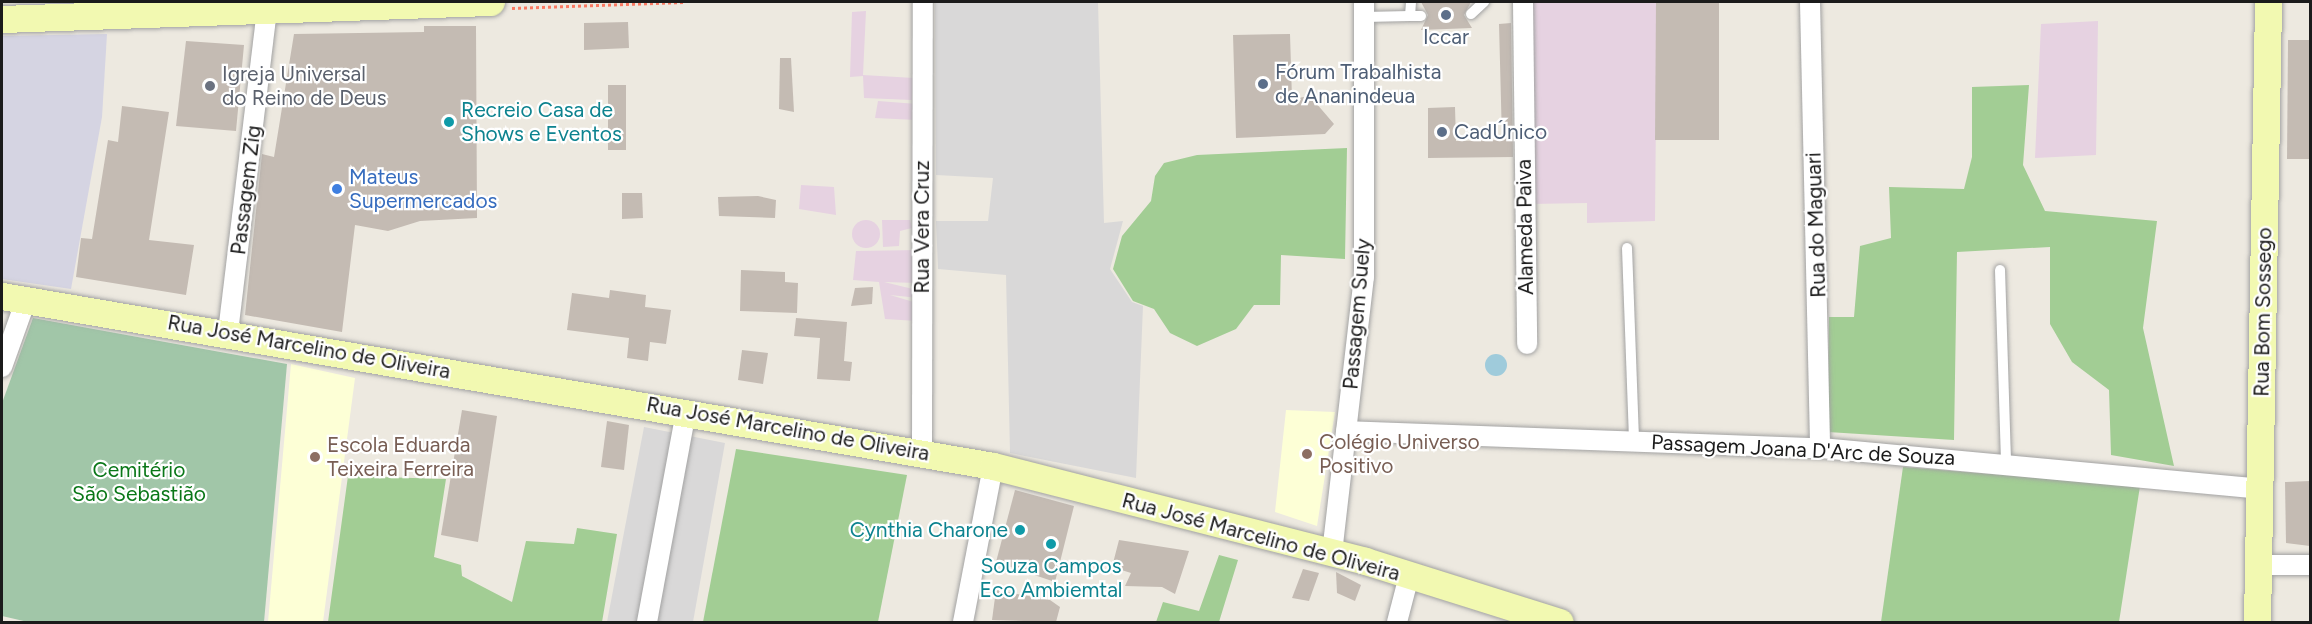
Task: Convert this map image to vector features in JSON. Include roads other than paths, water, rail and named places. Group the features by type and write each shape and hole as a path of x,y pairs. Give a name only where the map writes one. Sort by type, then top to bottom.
{"street":[{"path":"2,19 64,9 267,12 491,2"},
{"name":"Rua Vera Cruz","path":"922,453 923,2"},
{"name":"Alameda Paiva","path":"1523,2 1527,344"},
{"name":"Rua do Maguari","path":"1810,2 1820,448"},
{"name":"Rua Bom Sossego","path":"2257,622 2268,2"},
{"name":"Passagem Suely","path":"1332,553 1364,278 1364,9"},
{"name":"Passagem Zig","path":"228,332 267,12"},
{"path":"2,367 14,298"},
{"name":"Rua José Marcelino de Oliveira","path":"14,298 228,332 993,466 1332,553 1560,622"},
{"path":"646,622 686,412"},
{"name":"Passagem Joana D'Arc de Souza","path":"1346,431 1820,448 2258,489"},
{"path":"963,622 993,466"},
{"path":"2257,565 2310,565"},
{"path":"1397,622 1409,576"}],"lane":[{"path":"1364,9 1416,16 1411,2"},
{"path":"1471,14 1484,2"},
{"path":"1627,248 1635,440"},
{"path":"2000,270 2006,464"}],"water":[{"path":"1496,354 1504,357 1507,365 1504,373 1496,376 1488,373 1485,365 1488,357"}],"place":[{"name":"Iccar","path":"1446,15"},
{"name":"Fórum Trabalhista de Ananindeua","path":"1263,84"},
{"name":"Igreja Universal do Reino de Deus","path":"210,86"},
{"name":"Recreio Casa de Shows e Eventos","path":"449,122"},
{"name":"CadÚnico","path":"1442,132"},
{"name":"Mateus Supermercados","path":"337,189"},
{"name":"Colégio Universo Positivo","path":"1307,454"},
{"name":"Escola Eduarda Teixeira Ferreira","path":"315,457"},
{"name":"Cynthia Charone","path":"1020,530"},
{"name":"Souza Campos Eco Ambiemtal","path":"1051,544"}],"park label":[{"name":"Cemitério São Sebastião","path":"139,482"}]}
